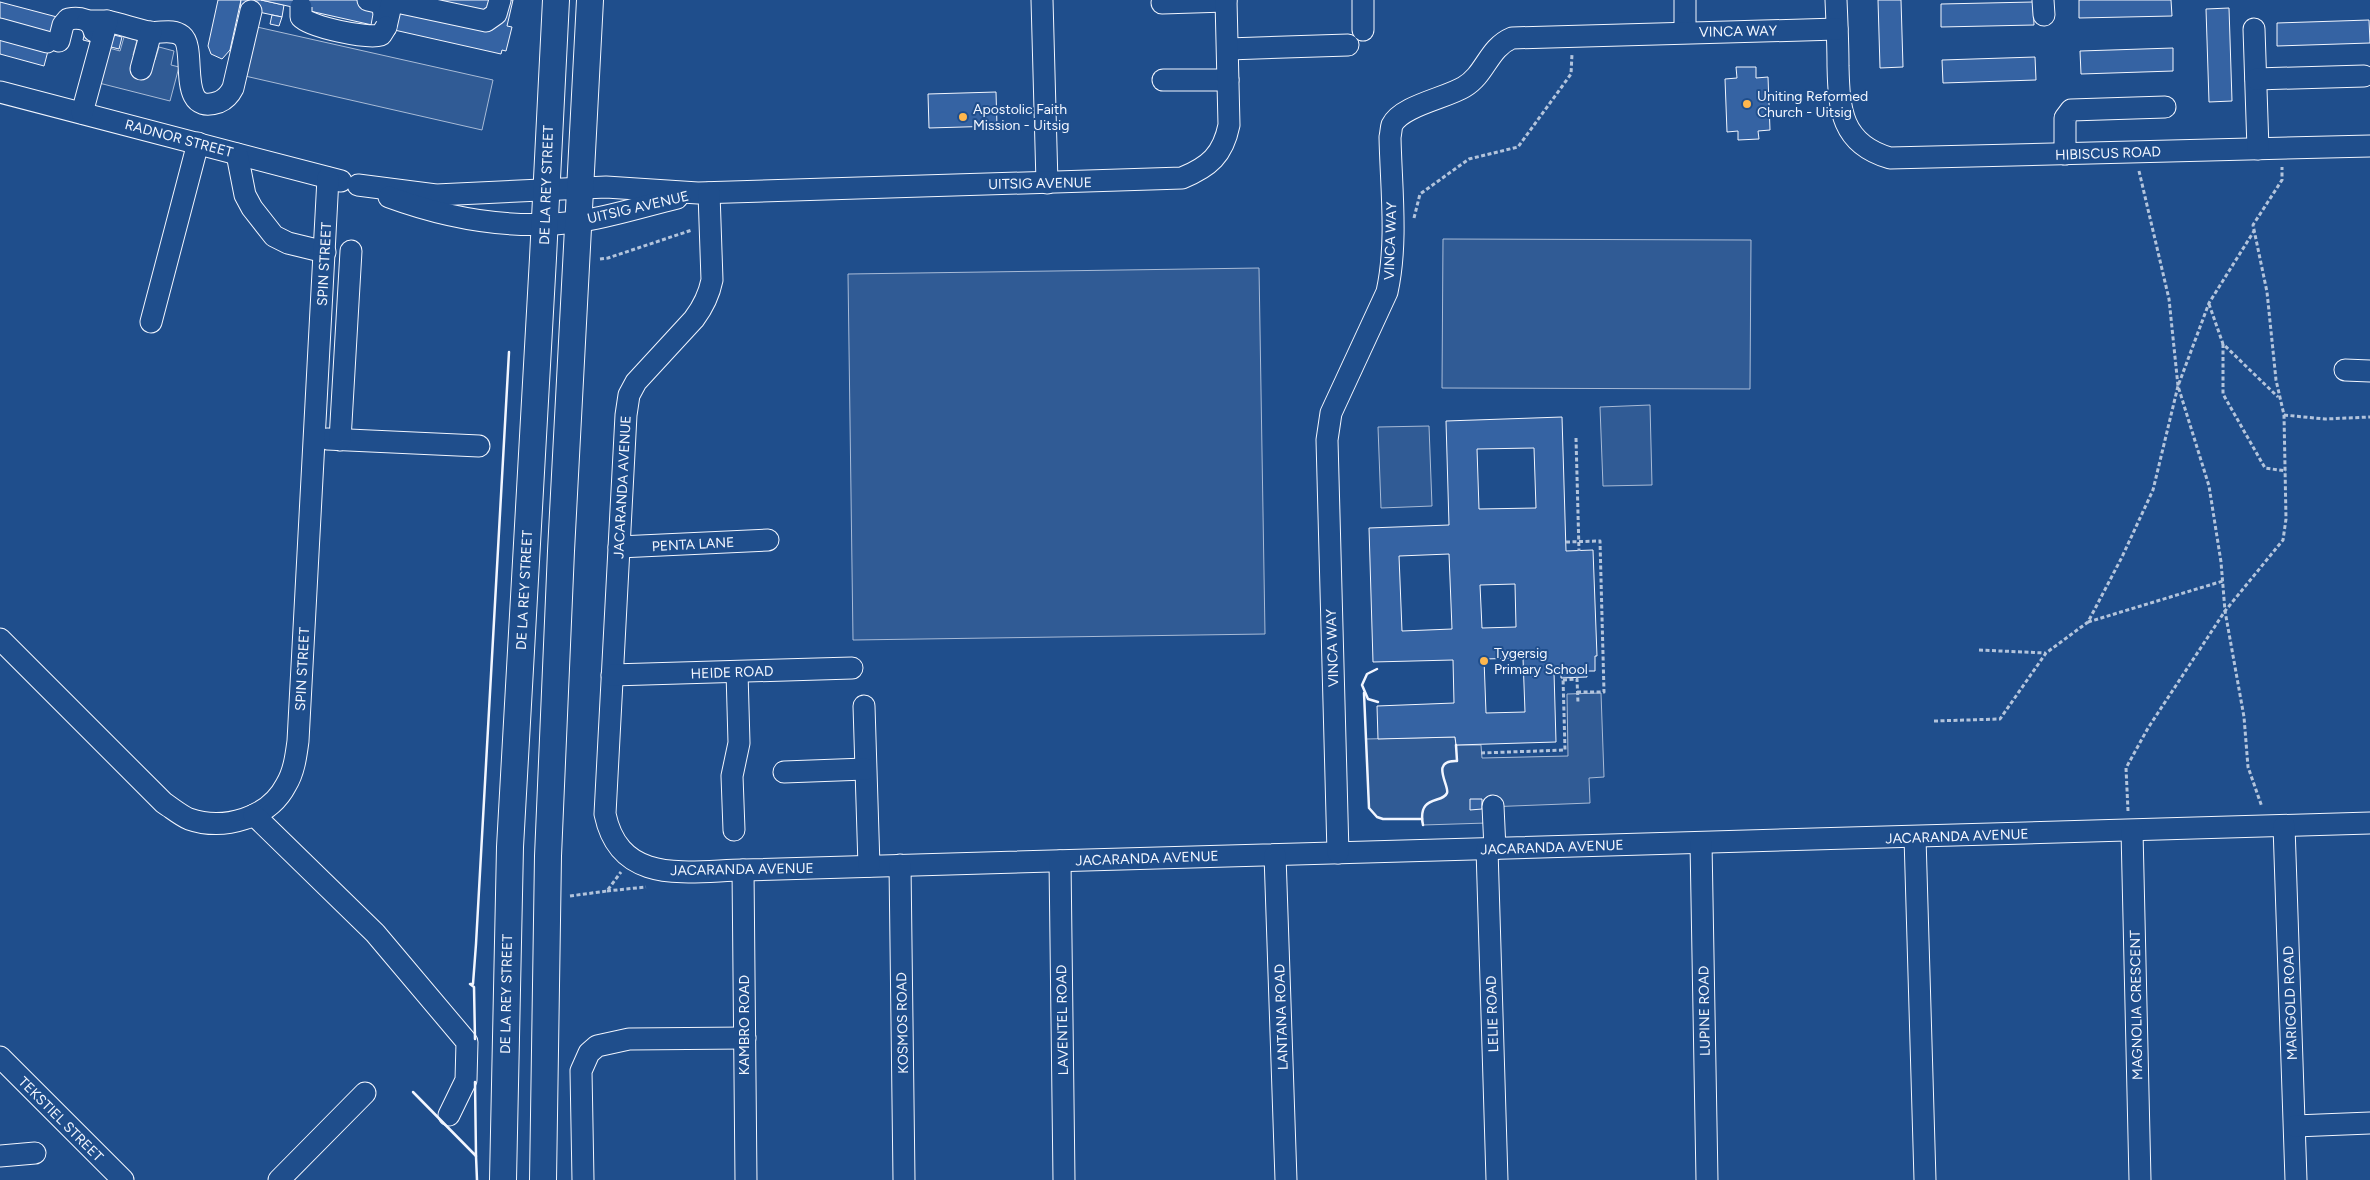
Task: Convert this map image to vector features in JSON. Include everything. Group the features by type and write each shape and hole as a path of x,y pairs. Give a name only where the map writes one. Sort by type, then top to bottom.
{"main road":[{"name":"DE LA REY STREET","path":"502,1180 510,847 556,0"},
{"path":"543,1180 548,856 561,551 590,0"}],"street":[{"path":"368,0 377,2 383,7 384,26"},
{"path":"300,4 301,17 310,23 370,36 381,35 391,0 486,20 496,14 500,0"},
{"path":"1042,0 1047,183"},
{"path":"1162,3 1226,0"},
{"name":"UITSIG AVENUE","path":"546,189 606,187 704,193 1182,178 1202,170 1221,149 1227,135 1229,125 1226,0"},
{"path":"1228,49 1356,37 1363,0"},
{"path":"1685,0 1685,32"},
{"path":"1836,0 1837,29"},
{"path":"0,30 58,42 63,25 68,19 79,18 151,32 168,31 185,38 189,49 192,92 200,100 215,103 226,99 233,88 250,11"},
{"path":"82,113 91,76 98,21"},
{"name":"VINCA WAY","path":"1338,853 1327,440 1331,413 1387,292 1390,280 1392,258 1390,137 1392,125 1406,112 1462,88 1475,79 1501,43 1512,38 1837,29"},
{"name":"HIBISCUS ROAD","path":"1837,29 1842,117 1853,136 1861,144 1879,155 1900,159 2370,146"},
{"path":"2254,29 2258,149"},
{"path":"141,69 151,32"},
{"path":"2256,79 2364,76"},
{"path":"1163,80 1228,80"},
{"name":"RADNOR STREET","path":"0,92 358,185 436,194 546,189"},
{"path":"2065,154 2064,118 2071,110 2165,106"},
{"path":"151,322 198,143"},
{"path":"237,154 245,196 274,236 288,243 325,252"},
{"name":"SPIN STREET","path":"0,639 164,803 178,813 189,819 222,824 254,815 277,799 286,786 296,757 328,178"},
{"name":"RADNOR STREET","path":"358,185 418,208 478,221 515,225 545,225"},
{"name":"UITSIG AVENUE","path":"545,225 578,221 704,193"},
{"name":"JACARANDA AVENUE","path":"704,193 712,280 710,291 694,319 642,373 629,395 626,415 604,804 607,824 616,843 629,857 652,869 666,872 743,870 2370,823"},
{"path":"340,440 351,251"},
{"path":"2345,370 2370,371"},
{"path":"315,439 479,446"},
{"name":"PENTA LANE","path":"619,547 768,540"},
{"name":"HEIDE ROAD","path":"612,675 852,668"},
{"path":"734,830 732,776 739,743 736,672"},
{"path":"864,706 869,866"},
{"path":"784,772 865,769"},
{"name":"LELIE ROAD","path":"1494,806 1491,849 1497,1180"},
{"path":"254,815 375,933 467,1042 466,1080 449,1115"},
{"name":"MARIGOLD ROAD","path":"2284,826 2296,1180"},
{"name":"MAGNOLIA CRESCENT","path":"2132,831 2140,1180"},
{"path":"1915,837 1925,1180"},
{"name":"LUPINE ROAD","path":"1701,843 1707,1180"},
{"name":"LANTANA ROAD","path":"1275,854 1286,1180"},
{"name":"LAVENTEL ROAD","path":"1060,860 1064,1180"},
{"name":"KOSMOS ROAD","path":"900,865 904,1180"},
{"name":"KAMBRO ROAD","path":"743,870 746,1180"},
{"path":"583,1180 582,1071 589,1053 597,1046 629,1039 745,1038"},
{"name":"TEKSTIEL STREET","path":"0,1057 122,1180"},
{"path":"279,1180 365,1093"},
{"path":"2295,1126 2370,1123"},
{"path":"0,1156 35,1153"}],"path":[{"path":"1414,222 1420,194 1469,159 1518,147 1571,74 1573,36"},
{"path":"2132,831 2128,811 2126,768 2148,728 2225,611 2283,540 2286,519 2284,415 2280,398 2267,292 2253,225 2282,180 2282,149"},
{"path":"2139,152 2139,172 2169,298 2178,386 2209,486 2223,581 2225,611 2244,717 2248,768 2262,805 2262,827"},
{"path":"600,259 697,228"},
{"path":"2088,622 2122,557 2153,490 2178,386 2209,303 2254,231"},
{"path":"2209,303 2223,344 2223,394 2265,468 2286,471"},
{"path":"2223,344 2280,398"},
{"path":"2284,415 2324,419 2370,417"},
{"path":"1576,438 1579,551"},
{"path":"1566,542 1600,541 1604,692 1577,692"},
{"path":"1934,720 2000,719 2046,653 2088,622 2223,581"},
{"path":"1979,650 2046,653"},
{"path":"1482,753 1565,750 1563,679 1577,679 1578,703"},
{"path":"607,891 617,881 623,870"},
{"path":"566,896 654,886"}],"shaded area":[{"path":"257,27 493,80 482,130 245,76"},
{"path":"124,37 137,40 133,55 155,60 159,47 174,51 171,65 179,67 170,101 99,83 109,48 120,51"},
{"path":"1443,239 1751,240 1750,389 1442,388"},
{"path":"1259,268 1265,634 853,640 848,274"},
{"path":"1650,405 1652,485 1603,486 1600,407"},
{"path":"1429,426 1432,506 1381,508 1378,427"},
{"path":"1601,693 1604,777 1589,778 1590,803 1487,807 1487,823 1423,825 1421,819 1383,819 1377,817 1369,808 1366,739 1455,737 1456,745 1481,745 1482,758 1568,756 1567,694"}],"building":[{"path":"218,0 241,0 230,50 222,59 211,54 208,46"},
{"path":"241,0 261,0 284,5 282,17 240,8"},
{"path":"261,0 513,0 507,26 512,27 506,51 502,50 501,54"},
{"path":"1878,0 1901,0 1903,67 1880,68"},
{"path":"2079,0 2171,0 2172,16 2079,18"},
{"path":"0,2 57,17 44,66 0,54"},
{"path":"2033,2 2034,25 1941,27 1941,4"},
{"path":"2229,8 2232,101 2209,102 2206,9"},
{"path":"272,15 282,17 279,26 270,24"},
{"path":"2369,20 2370,43 2277,46 2277,23"},
{"path":"86,28 122,37 119,49 83,40"},
{"path":"2173,48 2173,71 2081,74 2080,51"},
{"path":"2035,57 2036,80 1943,83 1942,60"},
{"name":"Uniting Reformed Church - Uitsig","path":"1736,67 1756,67 1756,78 1768,77 1770,130 1758,131 1759,139 1738,140 1738,131 1727,132 1725,79 1737,78"},
{"name":"Apostolic Faith Mission - Uitsig","path":"996,92 997,126 929,128 928,94"},
{"path":"1562,417 1566,551 1593,550 1597,656 1595,656 1595,671 1586,671 1587,677 1561,678 1561,672 1554,672 1556,742 1456,745 1455,737 1378,739 1377,706 1454,703 1453,660 1373,662 1369,528 1449,525 1446,421","holes":["1534,448 1536,508 1479,509 1477,449","1449,554 1452,629 1402,631 1399,556","1515,584 1516,627 1482,628 1480,585","1523,658 1525,712 1486,713 1484,659"]},
{"path":"1470,799 1482,799 1482,809 1470,810"}],"wall":[{"path":"475,1039 474,987 470,984 473,984 476,944 509,352"},
{"path":"1377,669 1367,674 1362,685 1368,699 1378,702"},
{"path":"1364,693 1369,808 1377,817 1383,819 1422,819"},
{"path":"1423,825 1422,815 1424,808 1427,804 1445,796 1447,793 1442,769 1449,762 1457,761 1456,745"},
{"path":"413,1092 476,1156 475,1082"},
{"path":"476,1156 477,1180"}],"place":[{"name":"Uniting Reformed Church - Uitsig","path":"1747,104"},
{"name":"Apostolic Faith Mission - Uitsig","path":"963,117"},
{"name":"Tygersig Primary School","path":"1484,661"}]}
